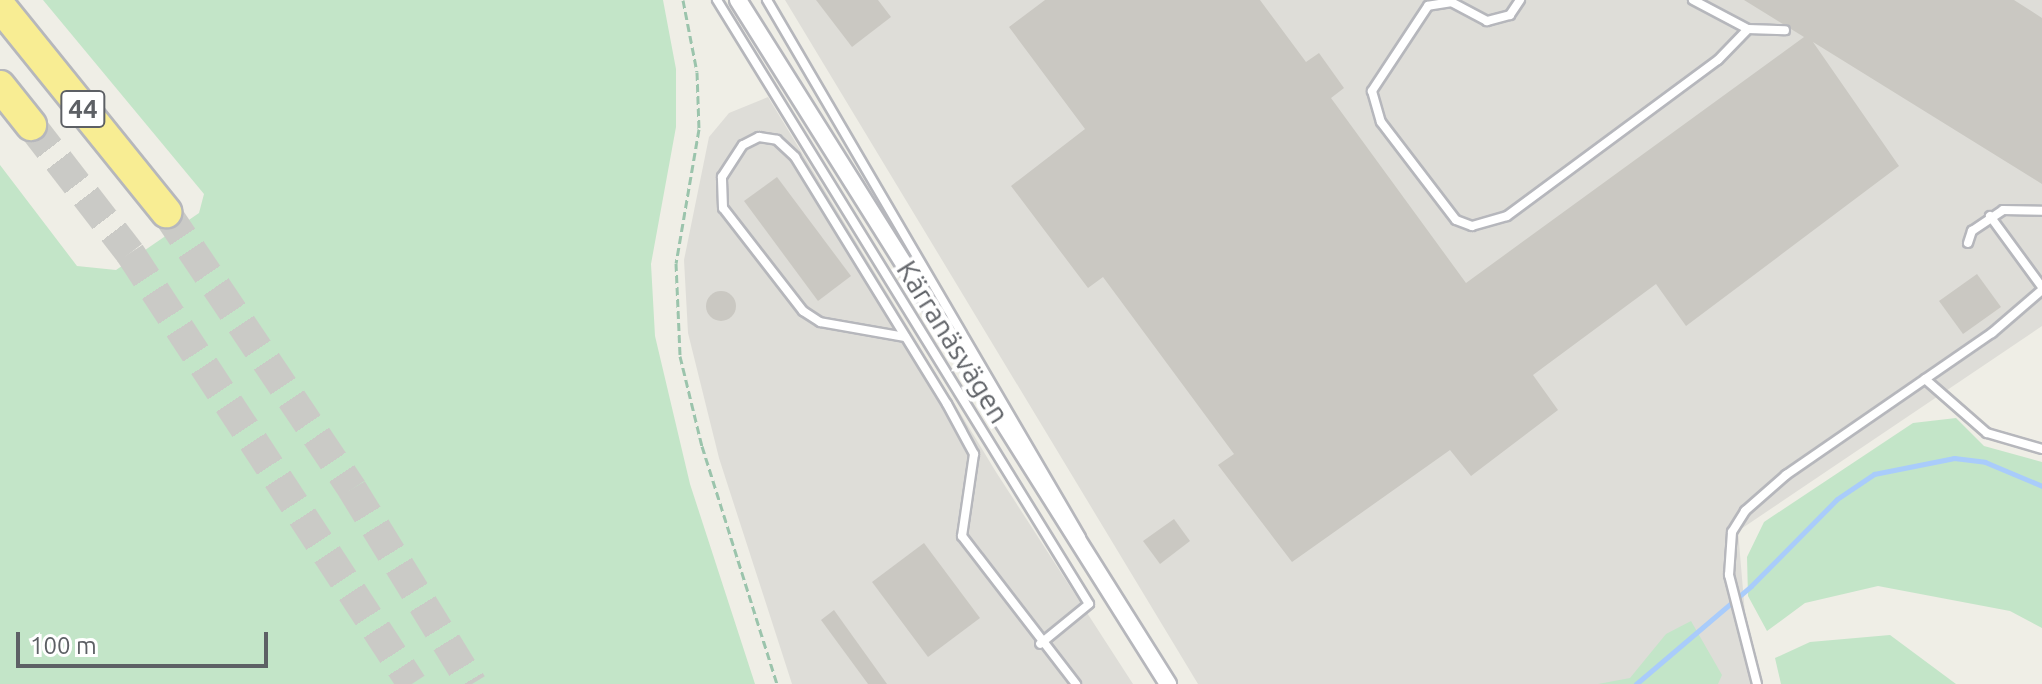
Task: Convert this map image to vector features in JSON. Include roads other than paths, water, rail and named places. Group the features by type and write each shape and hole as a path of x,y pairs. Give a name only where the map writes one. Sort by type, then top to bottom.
{"highway":[{"name":"44","path":"0,6 166,212"},
{"name":"44","path":"0,86 31,125"}],"street":[{"name":"Kärranäsvägen","path":"738,0 1168,684"}],"lane":[{"path":"717,0 1089,604 1040,644"},
{"path":"767,0 897,229 1079,524 1084,549"},
{"path":"1520,0 1510,15 1487,21 1452,2 1434,2 1416,20 1372,91 1373,109 1456,220 1472,226 1507,216 1718,60 1748,29"},
{"path":"1693,0 1748,29 1785,30"},
{"path":"905,337 820,322 803,311 723,208 722,177 743,145 759,137 777,140 795,157 905,337 974,454 962,536 1040,644 1076,684"},
{"path":"1968,243 1990,216 2003,210 2042,211"},
{"path":"1757,684 1729,575 1732,532 1764,492 1925,379 2042,288 1990,216"},
{"path":"1925,379 1987,433 2042,449"}],"waterway":[{"path":"1636,684 1751,586 1837,499 1874,474 1954,458 1985,462 2042,486"}],"tunnel":[{"path":"31,125 130,253 412,684"},
{"path":"166,212 352,489 472,684"}]}
